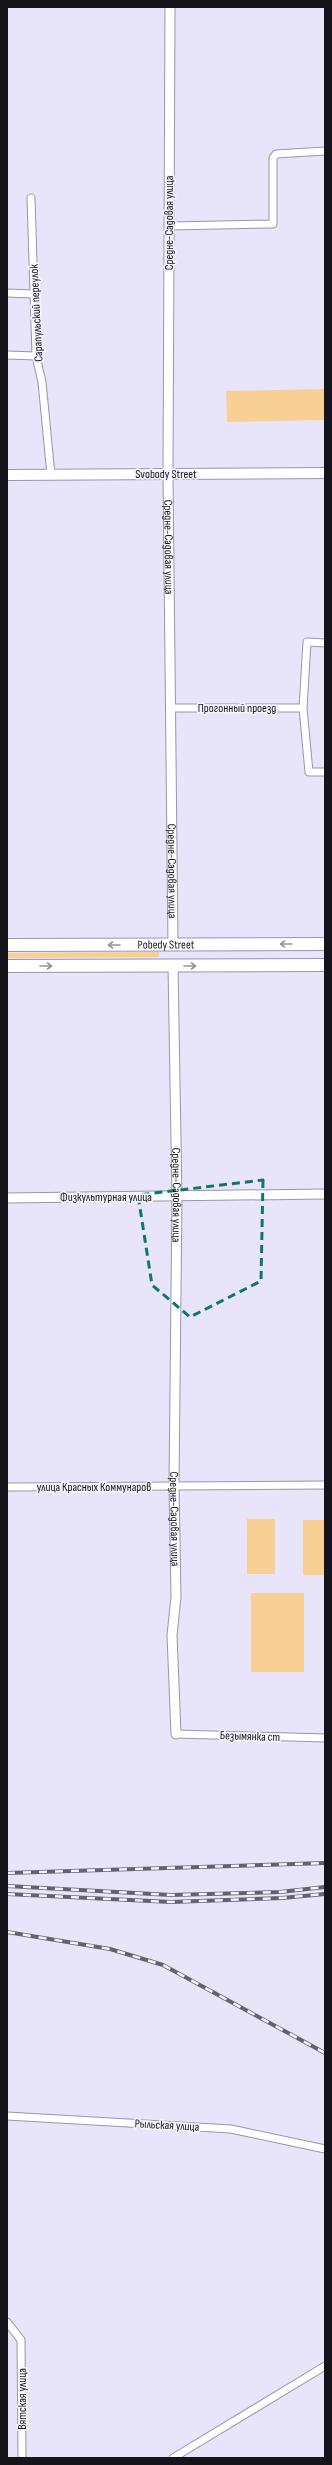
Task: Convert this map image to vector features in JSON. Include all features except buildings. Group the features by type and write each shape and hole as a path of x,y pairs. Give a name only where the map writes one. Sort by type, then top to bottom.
{"main road":[{"name":"Svobody Street","path":"7,475 325,473"},
{"name":"Pobedy Street","path":"7,944 325,944"},
{"name":"Средне-Садовая улица","path":"173,945 173,966"},
{"name":"Pobedy Street","path":"7,966 325,965"}],"street":[{"name":"Средне-Садовая улица","path":"170,7 168,474 173,945"},
{"path":"169,226 273,224 273,158 276,154 325,151"},
{"name":"Сарапульский переулок","path":"31,198 36,356 42,382 51,475"},
{"path":"7,293 33,294"},
{"path":"7,355 36,356"},
{"path":"325,643 307,642 303,708 309,772 325,772"},
{"name":"Прогонный проезд","path":"171,708 303,708"},
{"name":"Средне-Садовая улица","path":"173,966 177,1197 174,1486 176,1597 172,1635 176,1734"},
{"name":"Физкультурная улица","path":"7,1198 325,1194"},
{"name":"улица Красных Коммунаров","path":"7,1487 325,1486"},
{"name":"Безымянка ст","path":"176,1734 325,1738"},
{"name":"Рыльская улица","path":"7,2116 231,2129 325,2149"},
{"name":"Вятская улица","path":"7,2322 21,2340 22,2458"},
{"path":"173,2458 325,2366"}],"highlighted area":[{"path":"263,1180 261,1281 190,1317 152,1285 138,1195"}],"shaded area":[{"path":"325,389 325,420 227,422 226,391"},
{"path":"159,952 159,957 7,958 7,953"},
{"path":"247,1519 275,1519 275,1574 247,1574"},
{"path":"303,1520 325,1520 325,1575 303,1575"},
{"path":"251,1593 304,1593 304,1672 251,1672"}],"railway":[{"path":"7,1873 325,1863"},
{"path":"7,1886 171,1895 280,1892 325,1887"},
{"path":"7,1894 171,1902 282,1898 325,1894"},
{"path":"7,1932 110,1949 163,1965 325,2053"}]}
